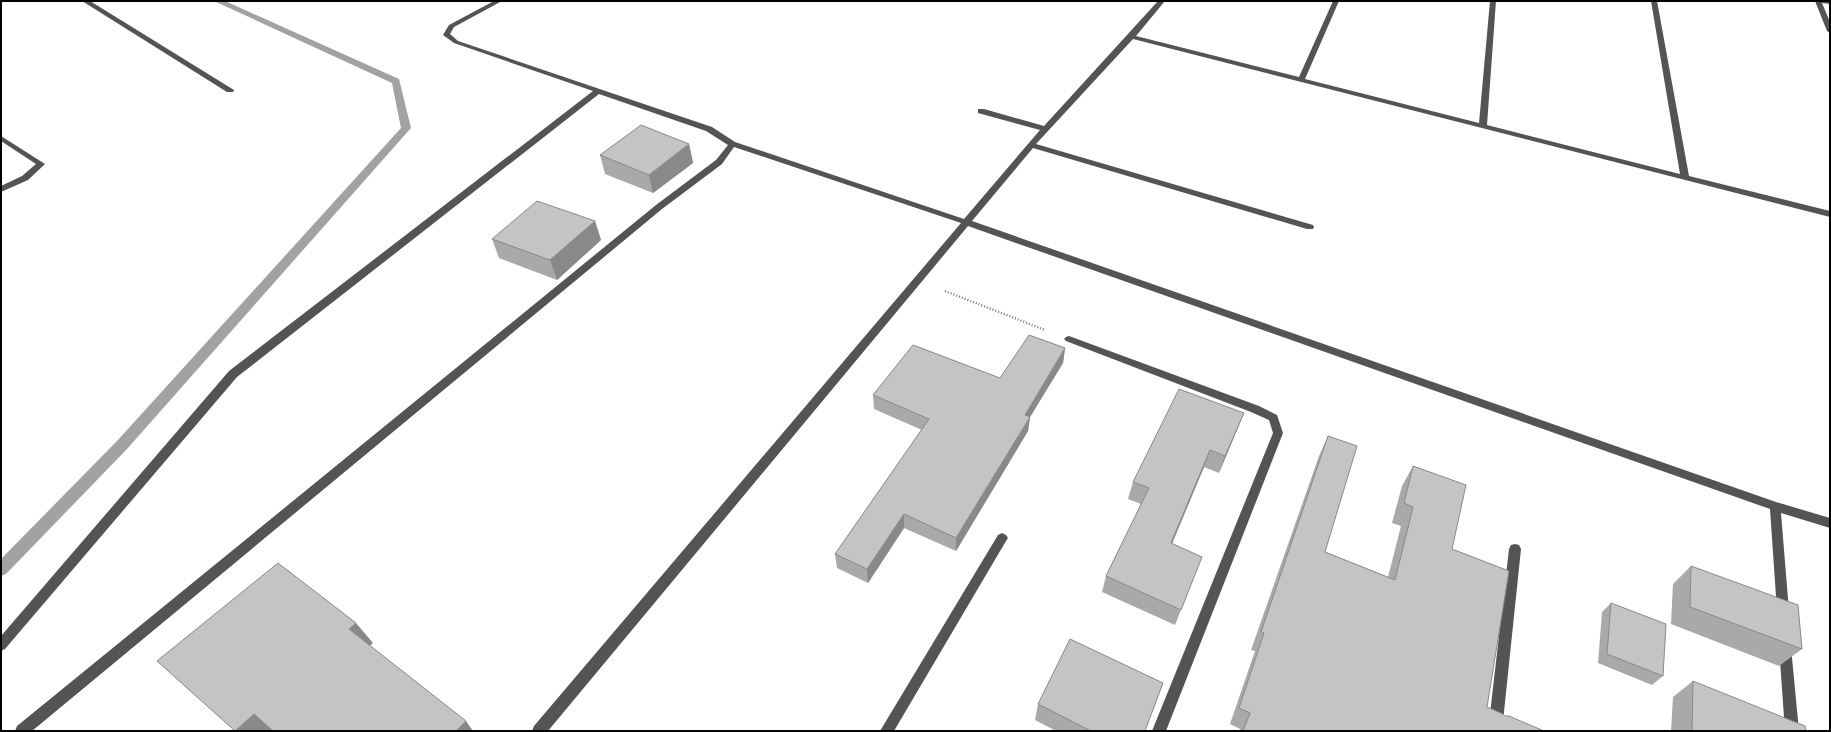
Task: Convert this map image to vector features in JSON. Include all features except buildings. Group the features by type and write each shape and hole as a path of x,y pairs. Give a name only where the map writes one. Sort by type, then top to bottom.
{"street":[{"path":"85,1 230,90"},
{"path":"499,1 452,26 446,35 456,42 710,129 732,144 966,222 1775,506 1830,523"},
{"path":"539,731 1031,145 1131,37 1162,1"},
{"path":"1301,80 1336,1"},
{"path":"1483,126 1493,1"},
{"path":"1654,1 1685,177"},
{"path":"1818,1 1830,31"},
{"path":"1823,1 1830,2"},
{"path":"1131,37 1830,214"},
{"path":"1,644 233,374 598,91"},
{"path":"981,111 1045,129"},
{"path":"1,138 41,164 25,178 1,189"},
{"path":"22,731 659,207 719,162 732,144"},
{"path":"1031,145 1310,227"},
{"path":"1069,339 1255,409 1273,418 1278,432 1159,731"},
{"path":"1775,506 1784,622"},
{"path":"887,731 1002,538"},
{"path":"1495,731 1515,550"},
{"path":"1785,638 1792,731"}],"path":[{"path":"917,281 1069,339"}],"waterway":[{"path":"1,569 122,445 406,128 396,81 218,1"}]}
